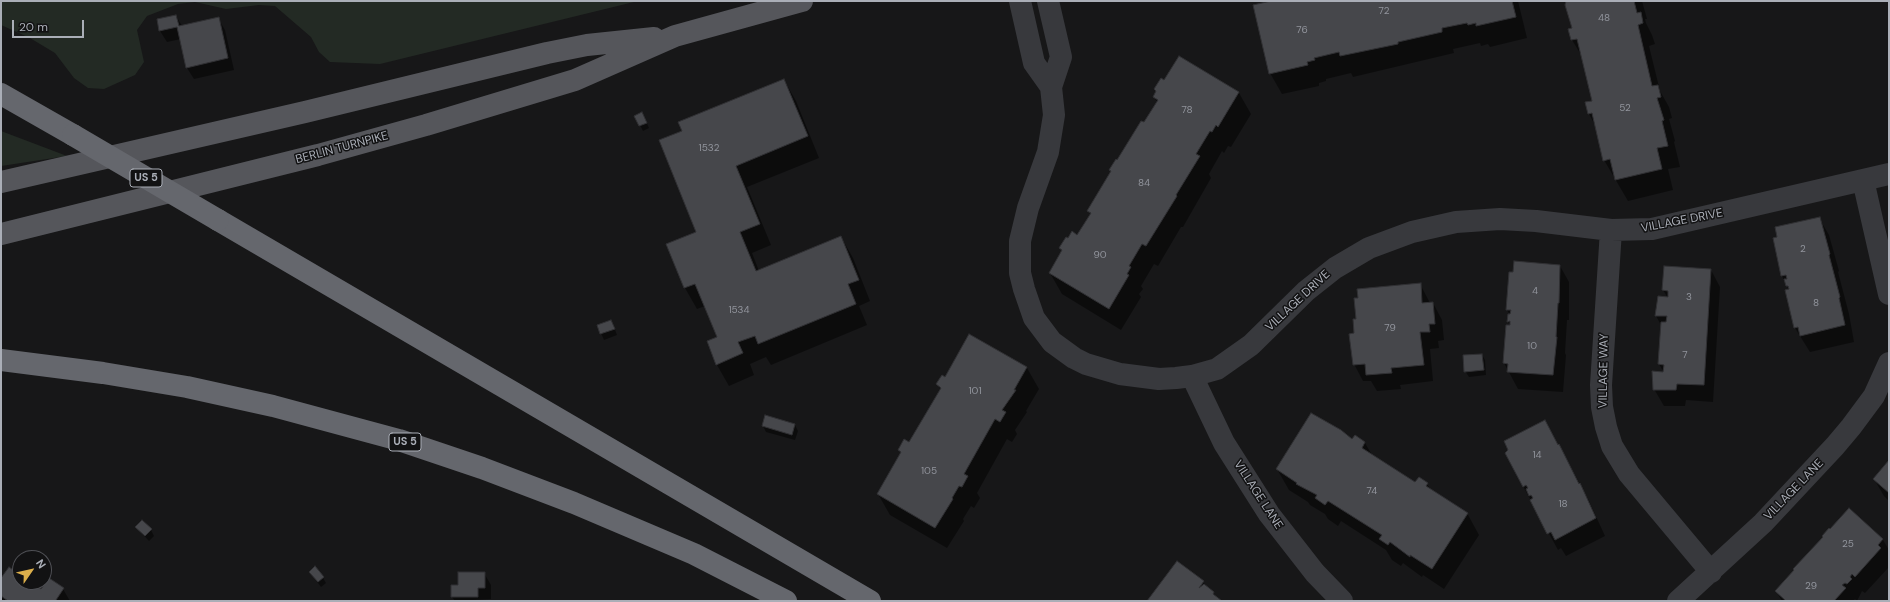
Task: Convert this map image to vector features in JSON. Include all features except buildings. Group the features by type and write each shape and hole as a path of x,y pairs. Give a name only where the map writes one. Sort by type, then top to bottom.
{"highway":[{"name":"US 5","path":"1,94 870,601"},
{"name":"US 5","path":"1,360 103,372 187,387 287,409 399,440 482,468 581,506 694,554 786,601"}],"main road":[{"name":"BERLIN TURNPIKE","path":"1,234 318,155 433,123 575,80 675,36 802,1"},
{"name":"BERLIN TURNPIKE","path":"1,182 305,112 547,53 587,45 675,36"}],"street":[{"name":"VILLAGE DRIVE","path":"1020,1 1034,63 1051,87"},
{"name":"VILLAGE DRIVE","path":"1048,1 1062,57 1051,87 1054,114 1051,140 1028,208 1020,241 1020,273 1028,304 1034,318 1052,342 1063,351 1093,366 1120,374 1159,379 1192,376 1217,369 1229,362 1251,345 1321,278 1352,257 1391,239 1434,226 1456,222 1500,219 1536,221 1611,230 1638,230 1673,225 1889,174"},
{"path":"1863,180 1889,294"},
{"name":"VILLAGE WAY","path":"1611,230 1601,385 1602,407 1606,427 1612,446 1630,474 1711,572"},
{"name":"VILLAGE LANE","path":"1678,601 1711,572 1790,495 1851,427 1874,396 1884,377 1889,363"},
{"name":"VILLAGE LANE","path":"1192,376 1224,443 1269,514 1315,573 1342,601"}],"shaded area":[{"path":"1,1 638,1 380,64 330,62 319,52 311,37 275,6 259,5 226,9 195,2 178,4 147,16 137,30 144,62 135,75 104,89 88,88 74,78 55,53 30,38 1,25"},
{"path":"1,131 67,156 1,166"}]}
